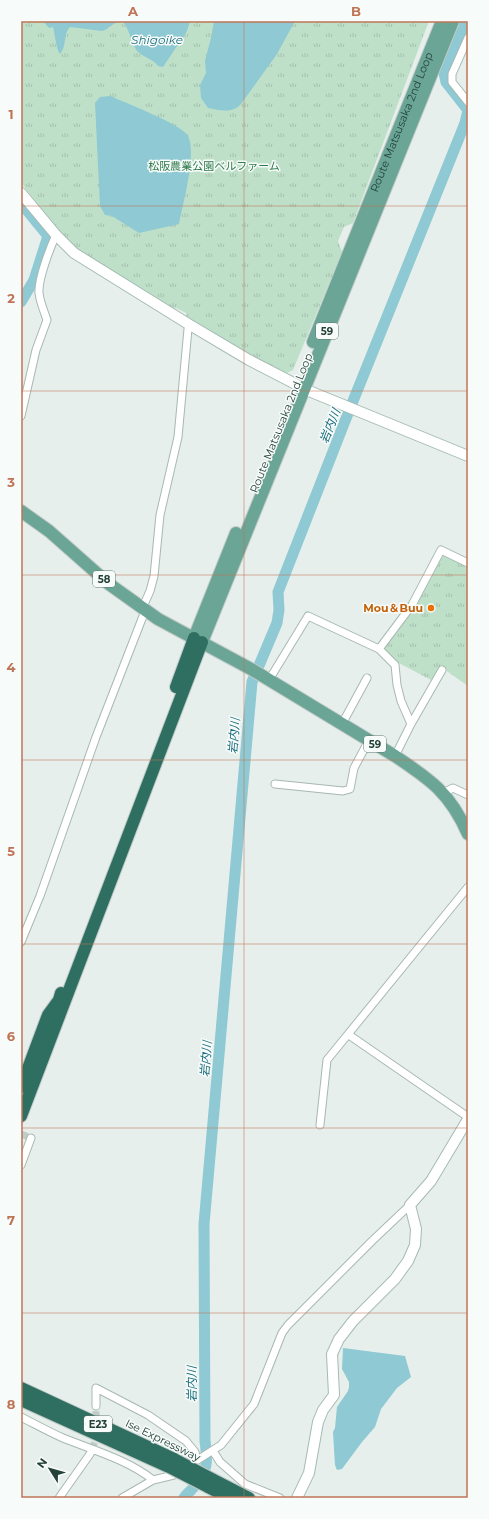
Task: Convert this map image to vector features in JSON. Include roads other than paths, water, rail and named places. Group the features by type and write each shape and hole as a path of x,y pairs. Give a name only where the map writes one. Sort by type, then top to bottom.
{"highway":[{"path":"21,1087 48,1015 59,1000 198,640"},
{"path":"21,1117 198,640"},
{"path":"21,1381 124,1429 134,1440"},
{"name":"Ise Expressway","path":"21,1388 134,1440 172,1463 210,1483 249,1498"},
{"name":"Ise Expressway","path":"21,1400 172,1463"},
{"name":"Ise Expressway","path":"210,1483 229,1498"}],"main road":[{"name":"Route Matsusaka 2nd Loop","path":"300,387 442,21"},
{"name":"Route Matsusaka 2nd Loop","path":"198,640 300,387 453,21"},
{"name":"58","path":"21,511 49,531 109,584 144,610 198,640"},
{"name":"59","path":"198,640 261,673 395,756 430,780 443,793 456,811 468,834"}],"street":[{"path":"468,38 452,74 452,82 468,102"},
{"path":"21,193 56,235 74,253 249,360 300,387 468,456"},
{"path":"21,416 36,350 48,320 42,305 39,291 40,280 56,235"},
{"path":"21,942 40,896 96,737 144,610 153,581 160,515 178,437 188,329 190,325"},
{"path":"379,649 412,605 441,550 468,563"},
{"path":"261,673 308,616 379,649 395,665 397,685 401,701 411,724"},
{"path":"395,756 411,724 442,670"},
{"path":"342,724 367,678"},
{"path":"274,784 350,790 354,768 369,740"},
{"path":"443,793 453,788 468,795"},
{"path":"320,1125 327,1060 349,1036 468,888"},
{"path":"122,1498 153,1480 174,1475 221,1445 254,1404 280,1338 288,1325 410,1205 431,1181 468,1118 349,1036"},
{"path":"21,1165 31,1138"},
{"path":"297,1498 309,1473 318,1422 323,1410 334,1395 332,1354 339,1339 353,1321 395,1279 408,1261 415,1245 416,1229 410,1205"},
{"path":"96,1406 96,1388 148,1416 186,1441 195,1452 196,1460"},
{"path":"21,1417 145,1474 153,1480"},
{"path":"59,1498 92,1449"},
{"path":"213,1451 220,1462 245,1484 280,1498"}],"water":[{"name":"Shigoike","path":"43,21 123,21 116,23 102,31 70,27 66,33 64,47 60,54 53,27 49,28"},
{"name":"Shigoike","path":"123,21 190,21 187,31 163,67 158,66 137,51"},
{"path":"214,21 295,21 277,54 241,104 230,110 208,108 201,98 200,85 206,73 205,61"},
{"path":"110,96 165,120 184,131 188,136 191,154 190,166 179,224 139,233 112,216 105,215 100,206 95,103 100,97"},
{"path":"343,1348 405,1356 411,1377 397,1388 381,1409 375,1427 342,1469 337,1470 335,1465 333,1432 335,1428 337,1407 348,1391 349,1387 349,1382 342,1369"}],"waterway":[{"name":"岩内川","path":"184,1498 202,1476 206,1466 204,1224 252,682 277,623 279,610 278,592 465,123 468,110 446,82 444,73 466,21"},
{"path":"21,203 48,236 34,280 21,302"}],"tunnel":[{"path":"21,1134 31,1138"},
{"path":"92,1449 96,1439 96,1406"}],"place":[{"name":"Mou＆Buu","path":"431,608"}],"park label":[{"name":"松阪農業公園ベルファーム","path":"214,166"}]}
